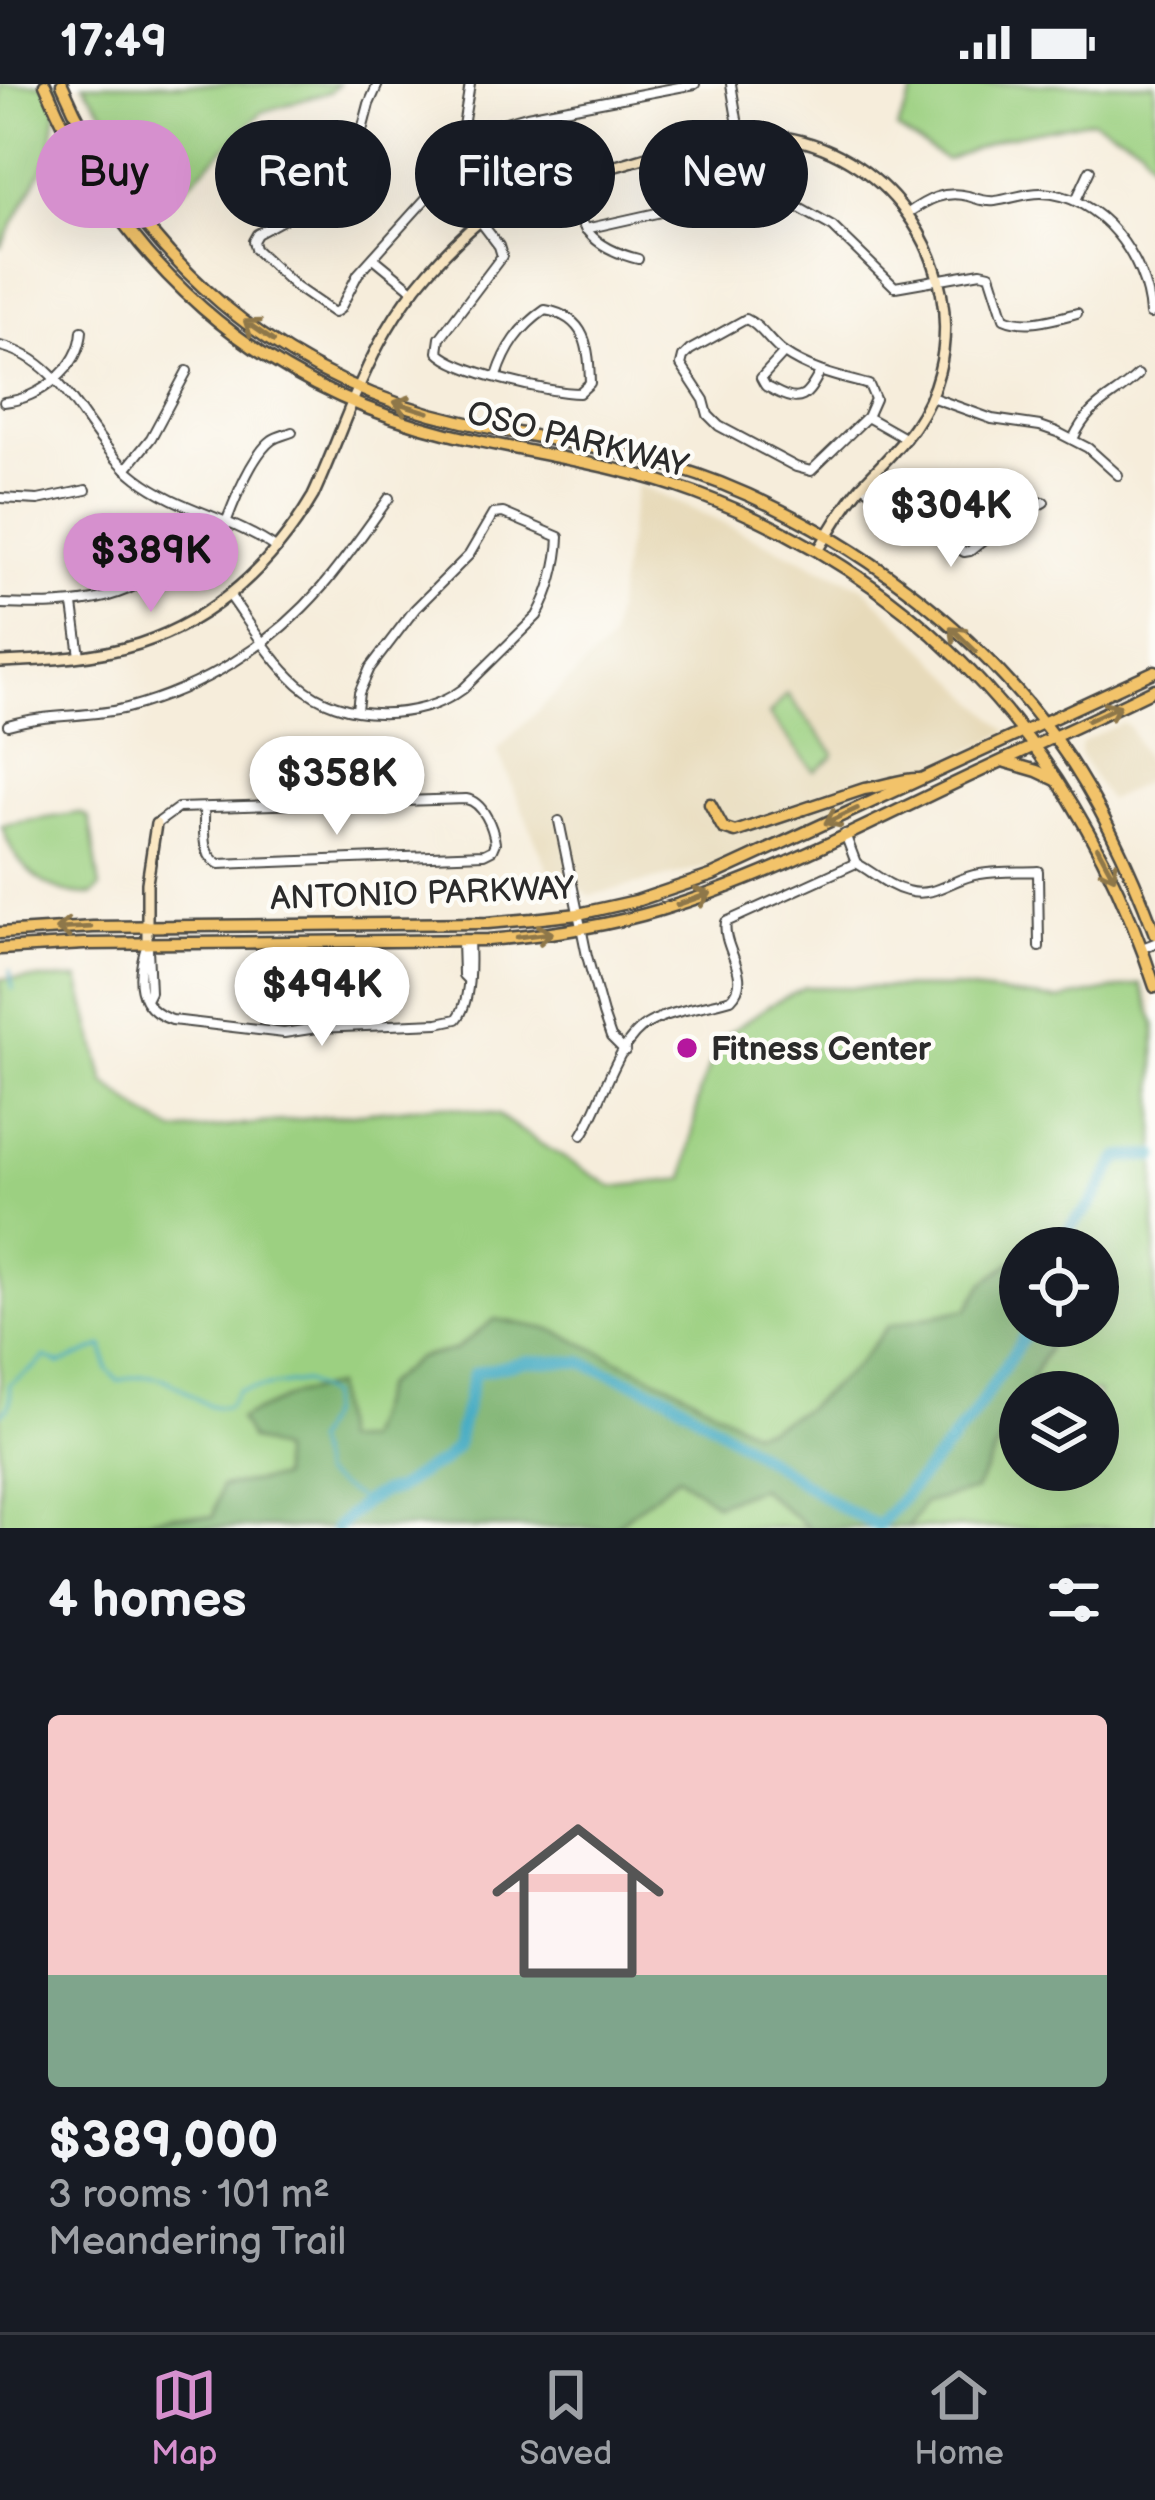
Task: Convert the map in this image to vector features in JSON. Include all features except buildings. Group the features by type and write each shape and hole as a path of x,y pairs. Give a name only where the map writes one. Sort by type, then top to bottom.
{"main road":[{"name":"OSO PARKWAY","path":"45,84 93,181 124,225 210,315 273,361 354,403 439,431 621,470 730,508 818,550 889,598 975,675 1035,746 1151,942"},
{"name":"OSO PARKWAY","path":"62,84 95,154 165,250 260,334 310,365 359,390 463,422 571,442 718,482 828,535 888,574 942,618 1054,737 1108,828 1138,890 1151,942 1155,987"},
{"name":"ANTONIO PARKWAY","path":"0,933 146,926 487,923 578,914 637,901 713,875 1155,671"},
{"name":"ANTONIO PARKWAY","path":"0,950 84,944 539,936 655,912 845,834 1155,689"},
{"path":"1003,761 1059,781"},
{"path":"710,804 723,828 735,832 864,788 921,779"}],"street":[{"path":"366,120 378,84"},
{"path":"268,228 257,234 255,249 327,310 340,309 358,274 425,202 454,156 470,84"},
{"path":"514,120 695,84"},
{"path":"731,84 737,120"},
{"path":"808,144 874,179 908,213 930,253 945,314 932,397 907,440 862,485 818,550"},
{"path":"1076,200 1090,170"},
{"path":"908,213 951,193 993,201 1042,193 1076,200 1117,234 1146,289 1150,314"},
{"path":"585,229 724,197 758,196 800,208 833,226 895,287 981,272 991,274 1004,318 1012,322 1053,320 1077,313"},
{"path":"0,662 117,650 160,636 230,596 277,548 314,496 387,329 414,291 473,228"},
{"path":"486,228 502,256 440,338 438,352 447,362 497,376 570,393 585,390 590,383 587,341 574,324 553,310 538,314 513,339 497,376"},
{"path":"585,229 608,250 638,259"},
{"path":"375,259 414,291"},
{"path":"746,319 784,353 820,372 869,386 875,399 867,417 812,471 719,427 681,365 689,350 746,319"},
{"path":"4,402 27,398 55,378 74,359 82,331"},
{"path":"0,346 27,356 55,378 92,431 126,469 153,490 243,527 277,548"},
{"path":"784,353 761,378 790,400 810,390 820,372"},
{"path":"126,469 151,438 187,371"},
{"path":"1073,439 1093,407 1138,375"},
{"path":"932,397 973,413 1040,426 1073,439 1118,475"},
{"path":"867,417 907,440"},
{"path":"227,520 261,453 272,440 292,432"},
{"path":"862,485 964,551 1044,502"},
{"path":"0,498 38,500 86,490"},
{"path":"8,725 134,706 208,677 263,641 311,598 389,498"},
{"path":"230,596 304,689 357,709 389,714 420,711 463,689 537,616 559,537 503,513 493,514 469,555 415,609 370,668 357,709"},
{"path":"0,604 74,605 124,592 150,580 196,542"},
{"path":"74,605 80,656"},
{"path":"204,808 206,850 220,864 484,854 495,843 474,800 178,808 156,824 147,883 141,992 155,1014 284,1033 438,1023 457,1018 466,1006 465,940"},
{"path":"559,821 581,928 611,1036 625,1051"},
{"path":"845,834 856,863 886,883 919,893 944,889 972,875 1038,871 1040,947"},
{"path":"582,1135 604,1086 637,1032 646,1024 735,996 741,985 724,931 727,922 856,863"}],"shaded area":[{"path":"637,484 863,587 1008,732 744,858 589,896 583,890 560,898 497,750 610,641"},
{"path":"1122,723 1129,726 1154,777 1108,801 1080,755 1080,745"}],"green space":[{"path":"0,84 60,84 55,120 36,120 36,181 0,248"},
{"path":"83,84 339,84 330,92 262,112 254,120 215,120 215,158 191,181 191,120 109,120"},
{"path":"917,84 1155,84 1155,168 1141,145 1092,120 1002,138 946,160 897,129"},
{"path":"787,694 834,753 814,771 769,715"},
{"path":"79,813 90,822 100,888 93,895 61,891 35,876 15,854 2,825"},
{"path":"0,979 79,979 105,1083 175,1132 440,1105 498,1115 613,1187 685,1179 699,1093 720,1039 805,987 954,988 1058,1000 1141,984 1155,1024 1155,1528 908,1528 923,1503 975,1490 999,1443 999,1491 1119,1491 1119,1371 1036,1371 1048,1347 1119,1347 1119,1227 999,1227 999,1271 984,1283 968,1309 888,1326 856,1366 806,1408 768,1428 752,1431 680,1389 553,1330 496,1320 455,1350 418,1358 383,1386 365,1440 341,1442 334,1387 250,1439 281,1451 281,1478 222,1486 213,1517 172,1515 103,1528 0,1528"},
{"path":"999,1271 999,1347 1048,1347 1036,1371 999,1371 999,1443 975,1490 924,1503 908,1528 809,1528 759,1488 716,1504 678,1476 613,1528 103,1528 172,1515 213,1517 221,1486 280,1478 280,1451 250,1439 239,1419 295,1394 334,1386 341,1441 364,1440 383,1386 418,1358 455,1350 495,1319 553,1330 680,1389 752,1431 806,1408 856,1366 888,1326 968,1309 984,1283"},
{"path":"677,1476 759,1488 809,1528 613,1528"}],"waterway":[{"path":"10,971 13,989"},
{"path":"1070,1227 1090,1206 1119,1157 1155,1156"},
{"path":"0,1414 9,1405 9,1385 45,1357 60,1364 103,1346 107,1369 118,1381 155,1377 213,1406 227,1407 238,1391 304,1381 328,1396 327,1414 313,1442 321,1475 364,1502"},
{"path":"336,1528 364,1502 396,1490 442,1462 456,1447 474,1373 527,1361 581,1362 669,1396 842,1508 878,1526 970,1420 1017,1347"}],"place":[{"name":"Fitness Center","path":"687,1048"}]}
